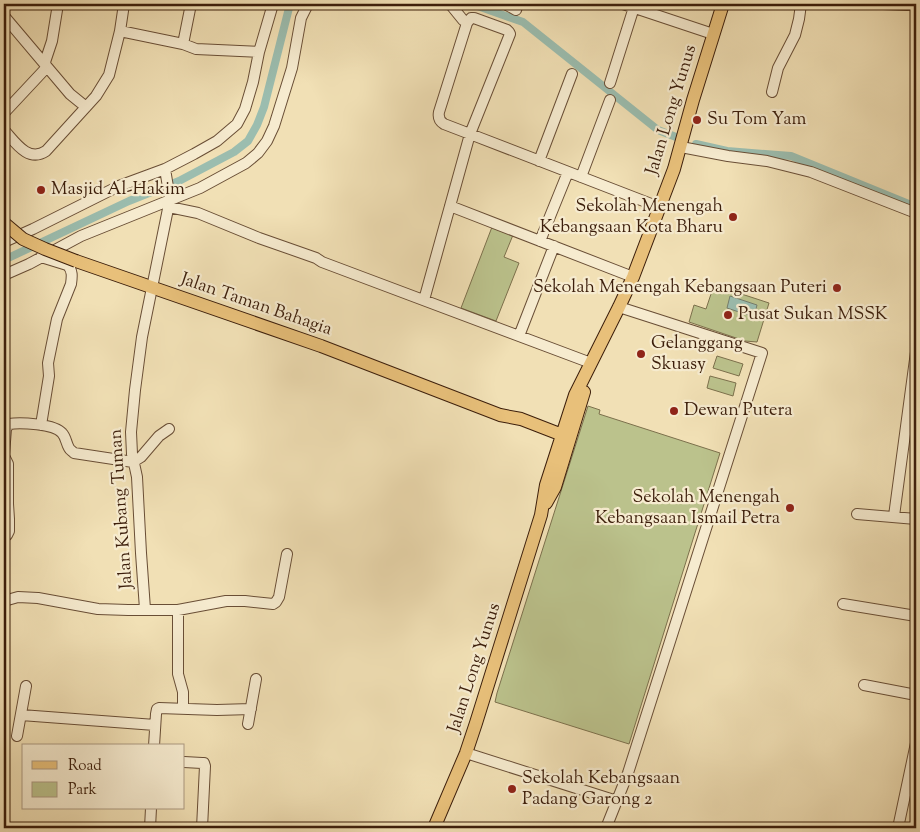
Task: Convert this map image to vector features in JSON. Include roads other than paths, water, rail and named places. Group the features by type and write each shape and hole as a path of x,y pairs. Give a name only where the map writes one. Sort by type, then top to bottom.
{"main road":[{"name":"Jalan Long Yunus","path":"434,828 466,753 476,723 541,515 546,485 582,400 591,363 633,277 674,169 723,4"},
{"name":"Jalan Taman Bahagia","path":"4,222 23,239 45,249 321,346 500,415 521,419 564,441"}],"street":[{"path":"47,66 45,62 52,41 58,4"},
{"path":"4,130 29,154 36,156 46,151 96,96 109,75 120,31 124,4"},
{"path":"183,44 190,4"},
{"path":"4,242 119,186 166,172 217,141 237,124 245,109 273,4"},
{"path":"4,275 81,236 200,188 246,163 258,153 267,141 274,126 292,68 301,18 308,4"},
{"path":"450,4 467,23"},
{"path":"505,4 517,7"},
{"path":"623,4 634,5 713,34"},
{"path":"772,92 778,68 795,35 800,19 801,4"},
{"path":"882,4 916,4"},
{"path":"610,83 634,5"},
{"path":"4,16 70,94 86,107"},
{"path":"424,300 470,134 510,34 507,30 470,18 439,119 444,124 470,134 539,161 581,177 659,208"},
{"path":"120,31 183,44 196,49 259,52"},
{"path":"4,113 47,66"},
{"path":"539,161 572,74"},
{"path":"581,177 610,100"},
{"path":"681,147 767,161 811,172 916,213"},
{"path":"166,172 169,199"},
{"path":"540,241 568,172"},
{"path":"169,199 259,238 591,363"},
{"name":"Jalan Kubang Tuman","path":"145,610 137,477 131,445 134,390 142,338 169,199"},
{"path":"450,206 633,277"},
{"path":"519,336 554,246"},
{"path":"41,257 67,265 70,268 72,278 57,320 48,363 49,376 41,425"},
{"path":"606,828 630,765 762,353 619,307"},
{"path":"894,516 916,352"},
{"path":"4,535 7,535 9,531 6,504 8,464 4,455 6,429 9,424 26,423 41,425 60,431 64,435 69,448 74,453 133,462 141,457 159,436 169,429"},
{"path":"857,514 916,519"},
{"path":"4,601 18,597 38,598 98,609 145,610 178,610 226,601 271,604 276,602 279,597 287,554"},
{"path":"843,604 916,616"},
{"path":"178,610 178,674 183,692 183,709"},
{"path":"248,724 256,679"},
{"path":"864,685 916,695"},
{"path":"17,736 26,686"},
{"path":"154,744 156,711 159,708 251,709"},
{"path":"21,715 155,725"},
{"path":"898,828 916,743"},
{"path":"466,753 617,801"},
{"path":"185,762 202,762 205,766 202,828"},
{"path":"150,828 151,810"}],"waterway":[{"path":"4,260 129,201 179,181 234,152 248,141 264,107 290,4"},
{"path":"472,4 523,22 658,130 676,137"},
{"path":"696,144 727,151 791,156 916,207"}],"place":[{"name":"Su Tom Yam","path":"697,120"},
{"name":"Masjid Al-Hakim","path":"41,190"},
{"name":"Sekolah Menengah Kebangsaan Kota Bharu","path":"733,217"},
{"name":"Sekolah Menengah Kebangsaan Puteri","path":"837,288"},
{"name":"Pusat Sukan MSSK","path":"728,315"},
{"name":"Gelanggang Skuasy","path":"641,354"},
{"name":"Dewan Putera","path":"674,411"},
{"name":"Sekolah Menengah Kebangsaan Ismail Petra","path":"790,508"},
{"name":"Sekolah Kebangsaan Padang Garong 2","path":"512,789"}]}
